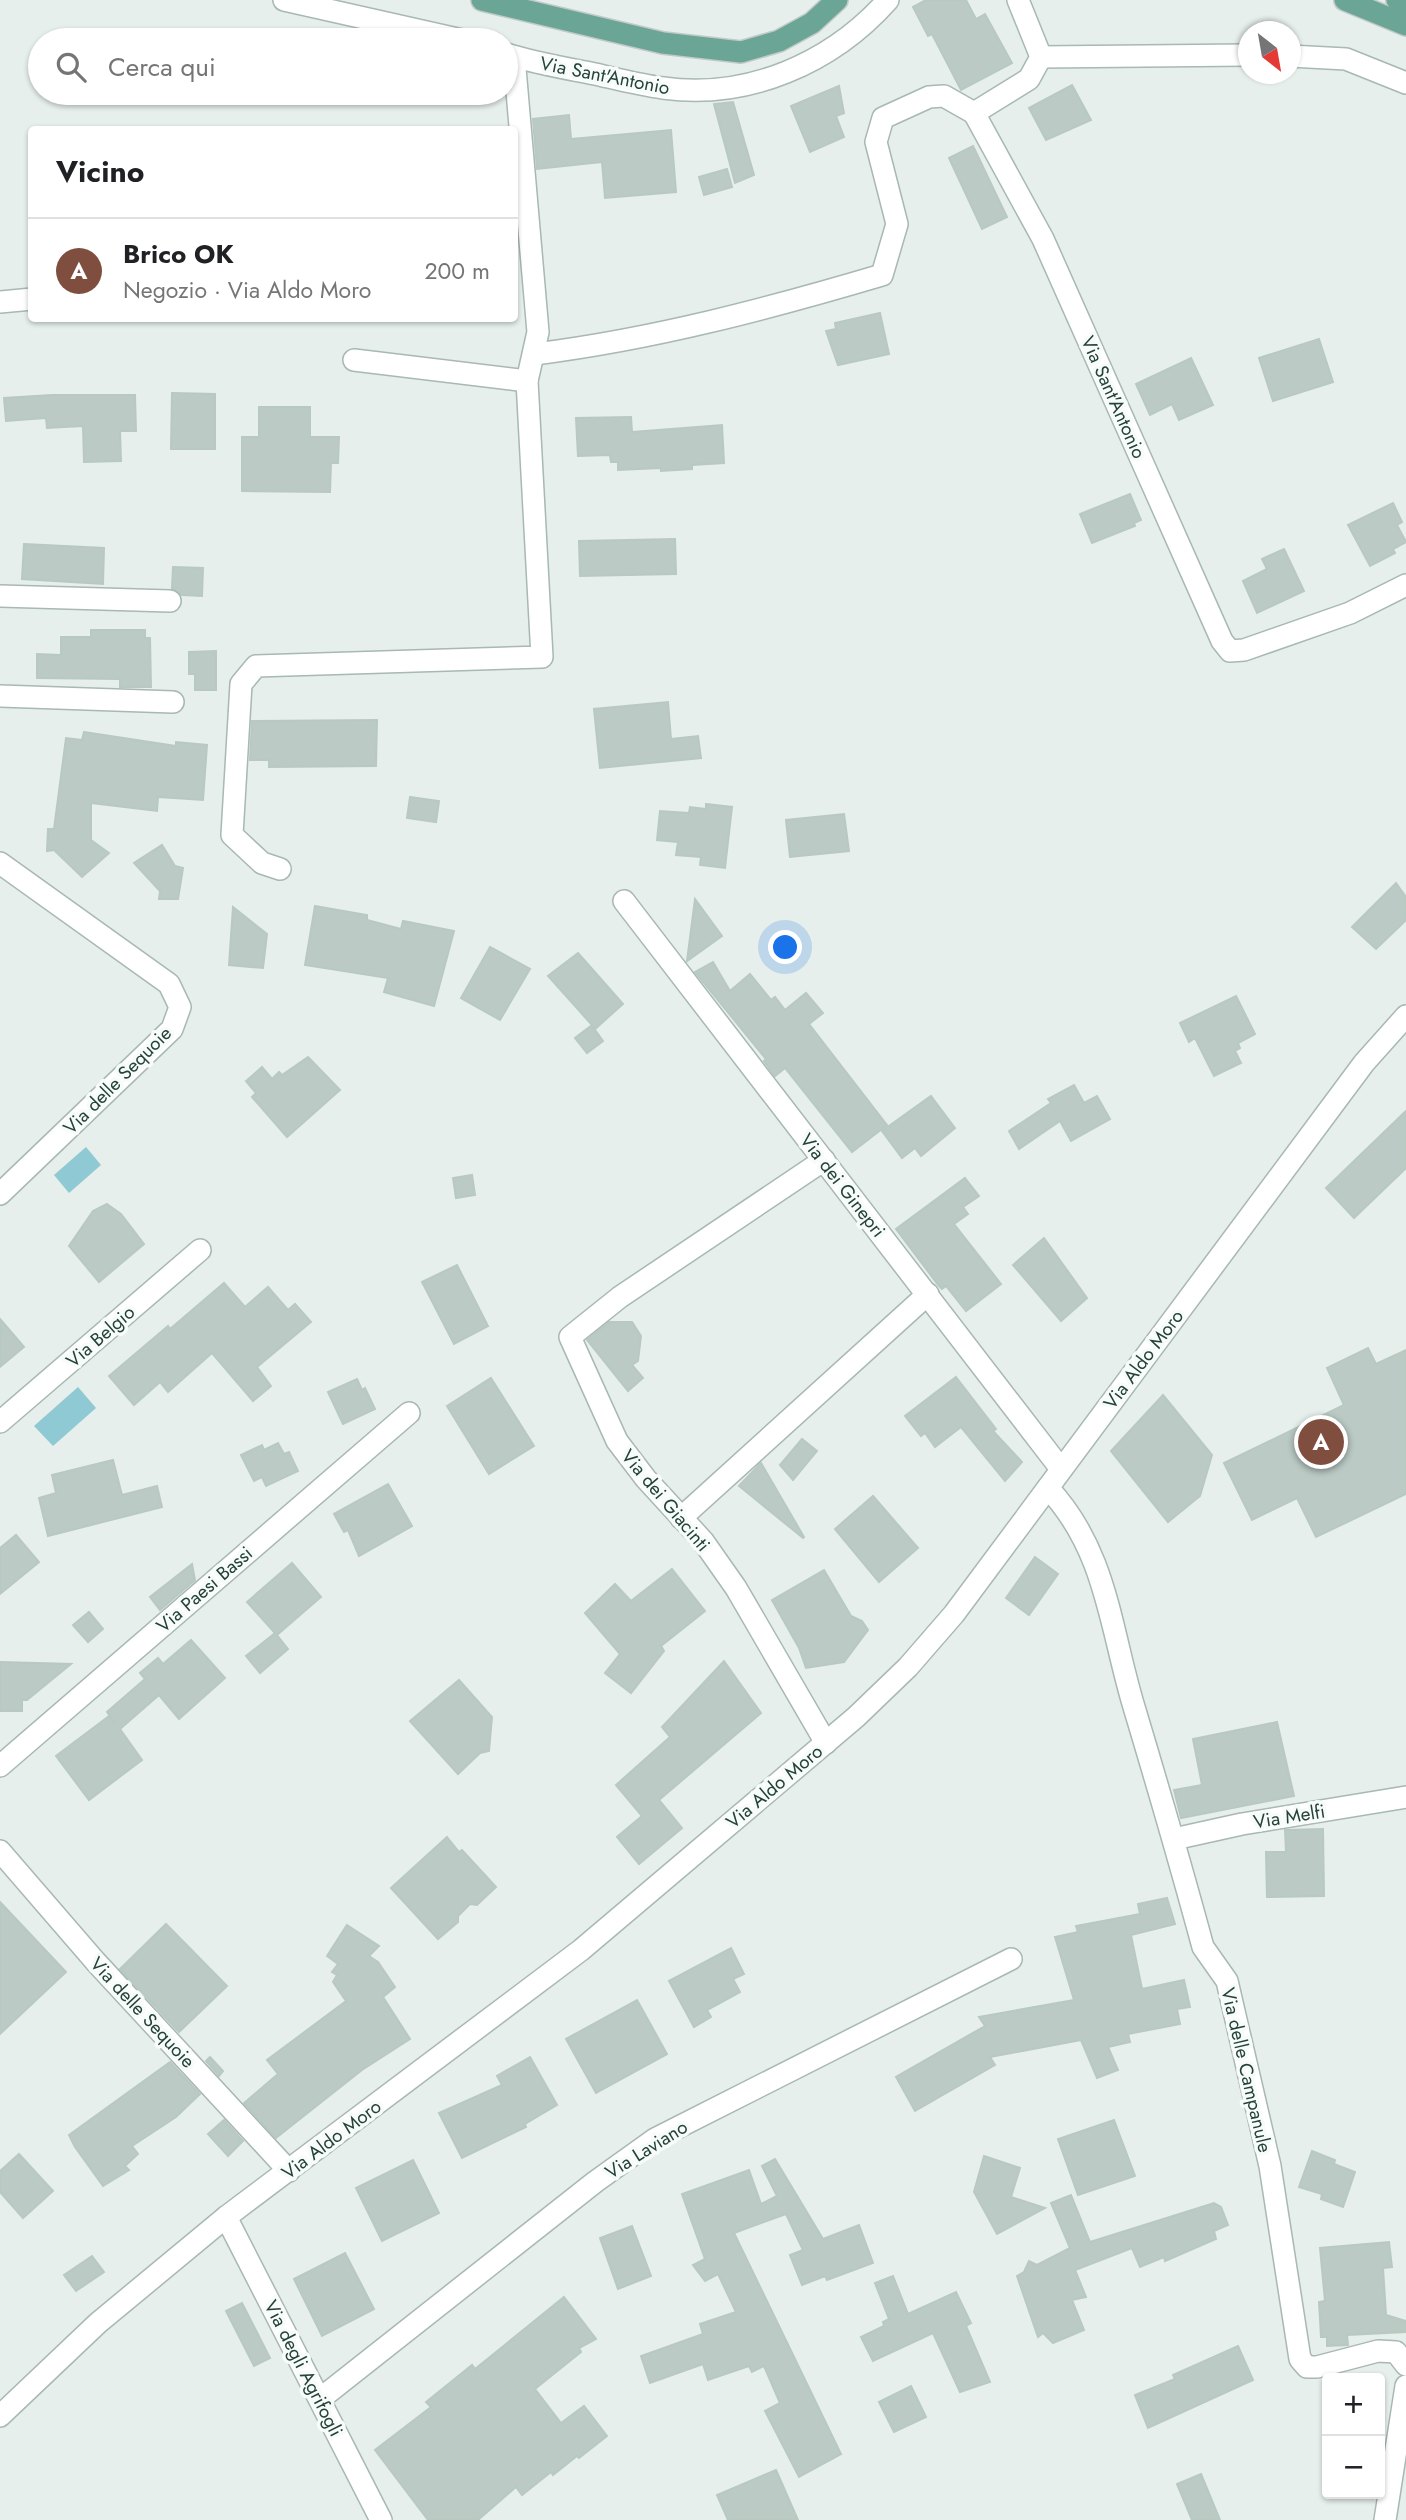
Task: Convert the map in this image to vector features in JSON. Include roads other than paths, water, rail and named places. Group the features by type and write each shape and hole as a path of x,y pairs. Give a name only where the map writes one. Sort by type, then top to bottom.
{"main road":[{"path":"482,0 663,43 741,52 779,41 812,23 836,0"},
{"path":"1345,0 1406,25"},
{"path":"1397,0 1406,4"}],"street":[{"path":"284,0 409,28"},
{"name":"Via Sant'Antonio","path":"518,57 664,88 734,87 803,66 833,51 864,27 888,0"},
{"path":"1018,0 1041,57"},
{"path":"1041,57 1238,55"},
{"path":"1301,56 1346,59 1406,83"},
{"path":"535,354 612,344 713,323 882,275 897,224 876,142 883,118 929,97 943,96 974,113 1029,79 1041,57"},
{"path":"515,105 517,126"},
{"name":"Via Sant'Antonio","path":"974,113 1043,239 1222,641 1230,651 1244,650 1350,613 1406,585"},
{"path":"280,869 262,863 232,835 241,684 256,666 542,657 527,381 538,332 518,134"},
{"path":"0,302 28,299"},
{"path":"354,360 527,381"},
{"path":"0,596 170,601"},
{"path":"0,696 173,702"},
{"name":"Via delle Sequoie","path":"0,863 169,984 180,1007 172,1029 0,1194"},
{"name":"Via dei Ginepri","path":"624,901 1061,1469"},
{"name":"Via Aldo Moro","path":"0,2416 98,2323 226,2217 581,1950 826,1743 908,1667 954,1614 1364,1063 1406,1016"},
{"name":"Via dei Giacinti","path":"824,1160 620,1297 570,1337 617,1441 703,1541 736,1588 826,1743"},
{"name":"Via Belgio","path":"0,1422 200,1250"},
{"path":"681,1518 928,1294"},
{"name":"Via Paesi Bassi","path":"0,1766 409,1413"},
{"name":"Via delle Campanule","path":"1048,1488 1071,1513 1088,1544 1203,1947 1227,1981 1270,2166 1300,2359 1307,2367 1317,2368 1378,2351 1396,2352 1406,2365"},
{"name":"Via Melfi","path":"1174,1839 1242,1824 1406,1797"},
{"name":"Via delle Sequoie","path":"0,1851 95,1961 289,2171"},
{"name":"Via Laviano","path":"320,2399 584,2190 655,2139 1011,1959"},
{"name":"Via degli Agrifogli","path":"226,2217 381,2520"},
{"path":"1385,2520 1406,2386"}],"water":[{"path":"86,1147 101,1165 69,1193 54,1175"},
{"path":"78,1387 96,1408 53,1446 34,1426"}],"place":[{"name":"Brico OK","path":"1321,1442"}]}
